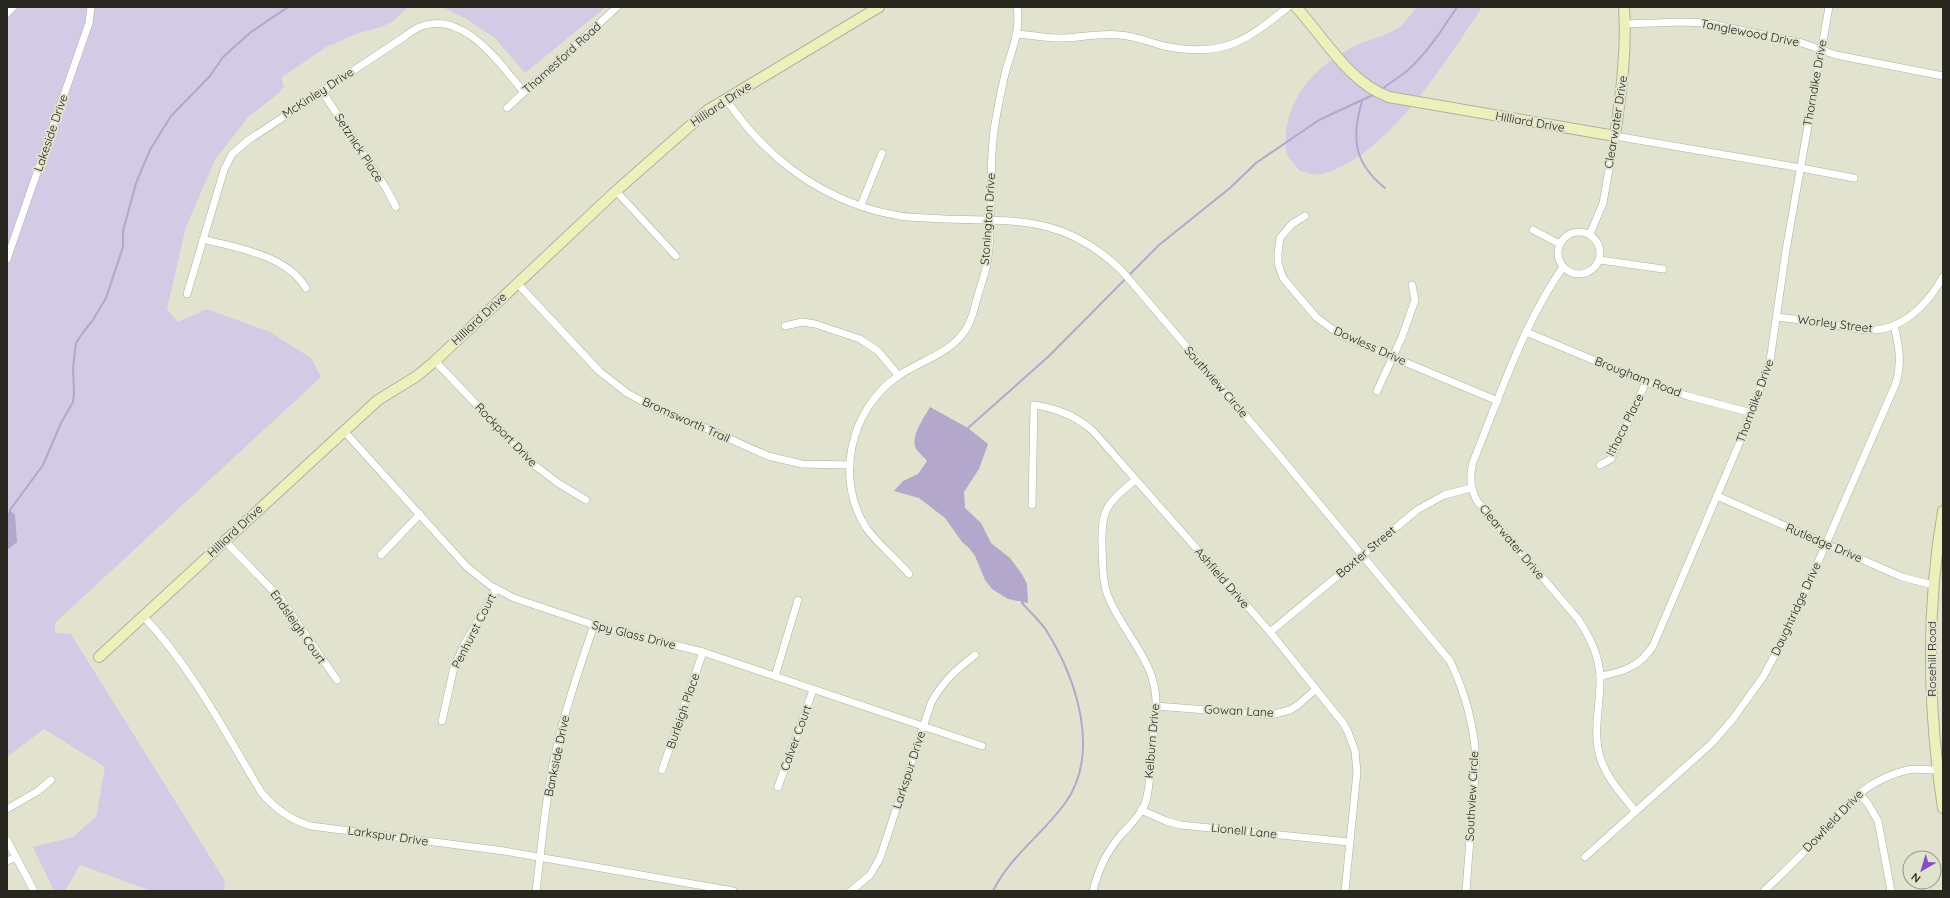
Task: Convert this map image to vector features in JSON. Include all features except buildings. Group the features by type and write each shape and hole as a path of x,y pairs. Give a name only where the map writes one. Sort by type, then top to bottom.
{"street":[{"path":"7,13 13,7"},
{"name":"Lakeside Drive","path":"7,259 89,23 91,7"},
{"name":"Thamesford Road","path":"507,108 617,7"},
{"name":"Hilliard Drive","path":"99,657 378,400 417,376 435,361 517,283 692,122 725,98 879,7"},
{"name":"Stonington Drive","path":"909,574 877,541 860,516 852,492 850,465 855,434 863,415 881,390 898,375 949,348 957,341 968,324 987,264 993,145 996,119 1016,34 1017,7"},
{"path":"1016,34 1066,38 1106,34 1122,35 1180,49 1195,51 1210,50 1225,47 1249,37 1288,7"},
{"name":"Hilliard Drive","path":"1296,7 1355,76 1370,89 1389,97 1854,178"},
{"name":"Clearwater Drive","path":"1590,234 1603,203 1624,76 1624,7"},
{"name":"Thorndike Drive","path":"1600,676 1622,672 1632,668 1648,655 1653,646 1752,414 1770,362 1783,266 1829,7"},
{"name":"Tanglewood Drive","path":"1625,24 1682,22 1707,23 1802,43 1836,55 1943,76"},
{"name":"McKinley Drive","path":"187,294 224,170 232,154 247,141 321,90 422,26 440,24 469,33 484,46 524,92"},
{"name":"Setznick Place","path":"321,90 386,188 396,207"},
{"name":"Southview Circle","path":"725,98 756,138 785,165 803,179 826,191 861,205 901,216 1017,220 1057,229 1086,242 1111,260 1262,435 1444,652 1464,694 1473,728 1476,760 1466,891"},
{"path":"861,205 882,153"},
{"path":"616,191 676,256"},
{"name":"Dowless Drive","path":"1305,216 1292,224 1280,238 1278,263 1283,278 1316,317 1327,327 1340,335 1498,401"},
{"path":"1534,230 1560,244"},
{"path":"1581,231 1590,234 1600,246 1600,260 1591,271 1584,274 1576,274 1564,267 1558,256 1560,244 1571,233 1581,231"},
{"path":"203,240 261,254 293,272 306,288"},
{"path":"1600,260 1663,269"},
{"name":"Clearwater Drive","path":"1564,267 1546,292 1526,332 1471,468 1471,488 1477,501 1578,619 1593,646 1600,676 1597,739 1601,760 1613,783 1635,811"},
{"name":"Worley Street","path":"1777,317 1870,330 1894,326 1911,316 1930,297 1943,277"},
{"name":"Bromsworth Trail","path":"517,283 599,371 627,393 658,410 692,422 768,456 802,464 850,465"},
{"path":"1377,391 1393,357 1415,300 1412,285"},
{"path":"785,326 802,322 815,324 860,339 878,351 898,375"},
{"name":"Daughtridge Drive","path":"1586,857 1635,811 1712,743 1748,700 1763,677 1790,629 1899,374 1900,353 1894,326"},
{"name":"Brougham Road","path":"1526,332 1646,382 1688,396 1752,414"},
{"name":"Rockport Drive","path":"435,361 533,464 558,483 586,500"},
{"name":"Ithaca Place","path":"1600,465 1611,459 1646,382"},
{"name":"Ashfield Drive","path":"1032,505 1034,405 1058,410 1080,421 1092,431 1270,632 1343,723 1355,751 1357,772 1345,891"},
{"name":"Spy Glass Drive","path":"344,431 467,568 496,589 514,598 594,625 703,652 982,746"},
{"name":"Kelburn Drive","path":"1093,891 1098,870 1103,861 1111,848 1134,822 1144,805 1148,785 1156,706 1153,679 1148,665 1111,604 1104,585 1103,575 1102,526 1105,511 1117,494 1135,480"},
{"name":"Baxter Street","path":"1270,632 1417,510 1444,495 1471,488"},
{"name":"Rutledge Drive","path":"1717,496 1902,577 1933,585"},
{"name":"Rosehill Road","path":"1943,511 1933,585 1931,669 1937,770 1943,808"},
{"path":"380,555 420,514"},
{"name":"Endsleigh Court","path":"225,540 281,599 336,680"},
{"name":"Penhurst Court","path":"442,721 454,667 465,643 496,589"},
{"path":"775,676 798,600"},
{"name":"Larkspur Drive","path":"144,617 164,639 189,674 261,792 275,807 287,816 311,826 540,857 733,891"},
{"name":"Bankside Drive","path":"536,891 550,776 570,695 594,625"},
{"name":"Burleigh Place","path":"662,770 703,652"},
{"name":"Larkspur Drive","path":"851,891 870,875 880,858 931,702 938,689 948,678 975,655"},
{"name":"Calver Court","path":"778,787 813,690"},
{"name":"Gowan Lane","path":"1156,706 1270,715 1290,710 1315,690"},
{"name":"Dowfield Drive","path":"1764,891 1812,844 1858,793 1880,780 1909,770 1937,770"},
{"path":"7,809 38,791 51,780"},
{"path":"1858,793 1871,808 1878,822 1891,891"},
{"name":"Lionell Lane","path":"1141,810 1166,821 1181,825 1349,842"},
{"path":"7,840 34,891"},
{"path":"7,861 16,857"}],"shaded area":[{"path":"7,7 408,7 393,21 379,28 361,32 326,47 281,78 284,86 279,93 248,117 215,160 186,227 167,309 178,322 207,309 270,332 311,358 321,377 55,623 55,633 71,634 225,881 224,891 152,891 80,865 65,891 54,891 33,847 73,837 96,817 105,767 44,729 7,757"},
{"path":"443,7 606,7 525,73 495,38 466,19"},
{"path":"1417,7 1482,7 1433,79 1391,129 1368,150 1345,165 1321,174 1300,171 1287,154 1286,135 1289,117 1300,93 1307,83 1325,65 1347,50 1398,28"},
{"path":"930,407 968,428 988,444 979,469 964,492 965,508 981,523 991,543 1010,558 1022,574 1027,584 1028,603 1008,599 992,589 985,580 975,556 962,542 945,518 919,498 894,491 903,481 918,474 927,461 916,449 915,438 918,427"},
{"path":"10,510 15,515 17,542 7,550 7,514"}],"waterway":[{"path":"10,512 43,465 61,423 73,402 73,368 76,343 93,320 106,298 123,247 123,231 136,183 150,150 171,116 210,76 223,57 251,32 288,7"},
{"path":"1382,89 1407,71 1421,57 1440,33 1457,7"},
{"path":"968,429 1049,356 1159,245 1230,188 1256,163 1319,120 1375,94"},
{"path":"1362,101 1357,127 1356,139 1358,149 1361,160 1367,169 1385,188"},
{"path":"993,891 1008,867 1048,824 1066,802 1076,782 1082,760 1083,738 1080,715 1075,692 1067,670 1046,630 1022,603 1023,602"}]}
